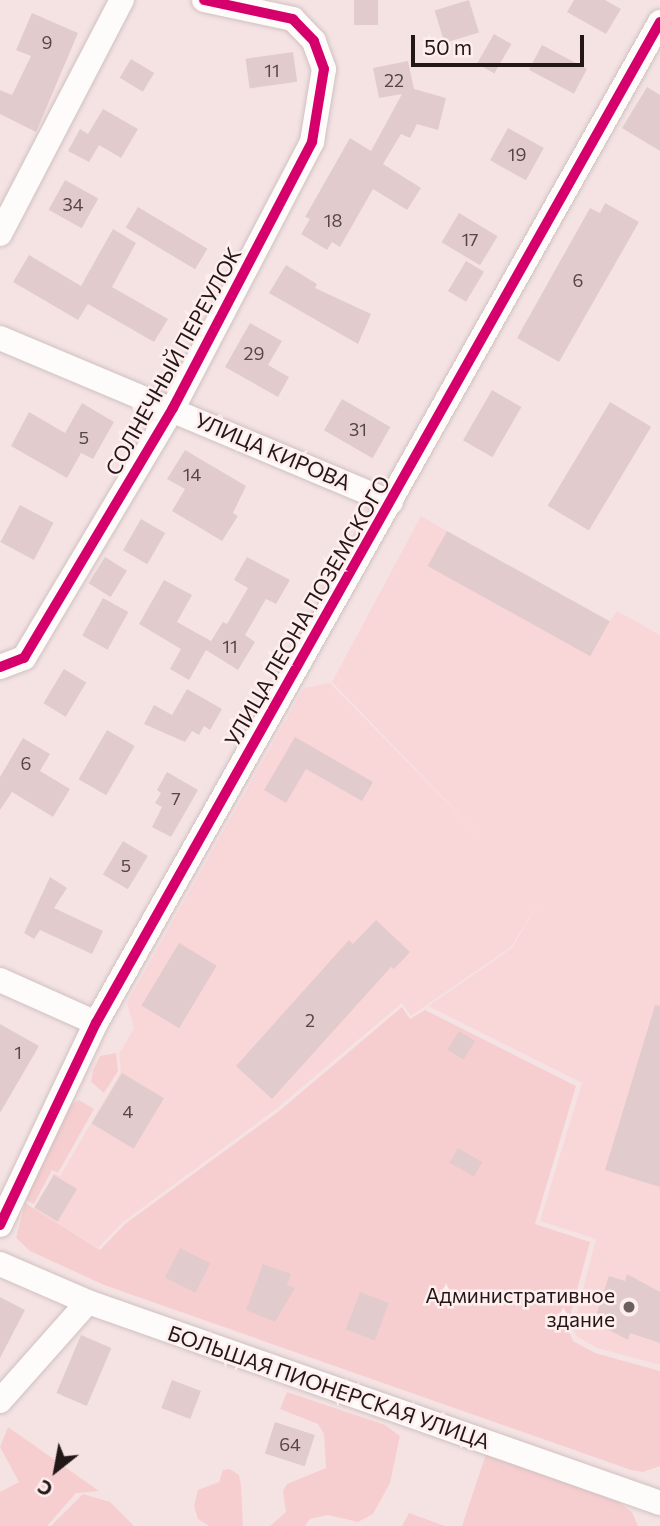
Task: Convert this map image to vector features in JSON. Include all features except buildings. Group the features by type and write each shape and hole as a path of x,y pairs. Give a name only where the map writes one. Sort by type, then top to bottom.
{"street":[{"path":"0,234 122,0"},
{"name":"СОЛНЕЧНЫЙ ПЕРЕУЛОК","path":"0,667 24,658 173,408 312,142 324,69 314,41 293,19 204,0"},
{"name":"УЛИЦА ЛЕОНА ПОЗЕМСКОГО","path":"0,1225 96,1023 660,22"},
{"name":"УЛИЦА КИРОВА","path":"0,338 173,408 391,502"},
{"path":"0,980 96,1023"},
{"name":"БОЛЬШАЯ ПИОНЕРСКАЯ УЛИЦА","path":"0,1264 88,1302 660,1503"},
{"path":"0,1401 88,1302"},
{"path":"655,1526 660,1515"}],"shaded area":[{"path":"421,516 447,531 428,566 610,621 617,611 660,635 660,1365 597,1348 576,1336 573,1328 596,1239 540,1221 582,1083 428,1006 512,948 541,899 511,947 411,1016 402,1003 275,1110 123,1222 98,1248 34,1209 54,1173 60,1176 121,1072 119,1054 134,1028 127,1003 304,688 330,683 489,845 332,682"},
{"path":"402,1007 410,1019 425,1010 576,1086 535,1224 590,1242 567,1327 573,1341 595,1353 660,1371 660,1466 643,1472 631,1470 104,1285 30,1251 16,1238 25,1203 100,1250 125,1224 278,1112"},
{"path":"116,1053 118,1071 104,1093 91,1082 93,1070 100,1056"},
{"path":"79,1100 94,1109 58,1173 52,1170 34,1204 26,1200 59,1121 68,1106"},
{"path":"287,1392 385,1425 400,1436 390,1483 373,1514 358,1522 328,1515 310,1519 305,1526 270,1526 286,1512 283,1491 287,1484 326,1468 324,1434 318,1424 280,1409"},
{"path":"8,1427 99,1491 76,1493 47,1526 0,1526 0,1492 19,1482 0,1447"},
{"path":"486,1454 612,1497 632,1512 638,1526 462,1526"},
{"path":"230,1469 239,1475 243,1526 209,1526 198,1519 194,1506 198,1490 219,1482 223,1470"},
{"path":"83,1494 110,1502 134,1526 51,1526"},
{"path":"409,1513 445,1526 402,1526"}],"cycle path":[{"path":"0,667 24,658 173,408 312,142 324,69 314,41 293,19 204,0"},
{"path":"0,1225 96,1023 660,22"}],"place":[{"name":"Административное здание","path":"629,1307"}]}
